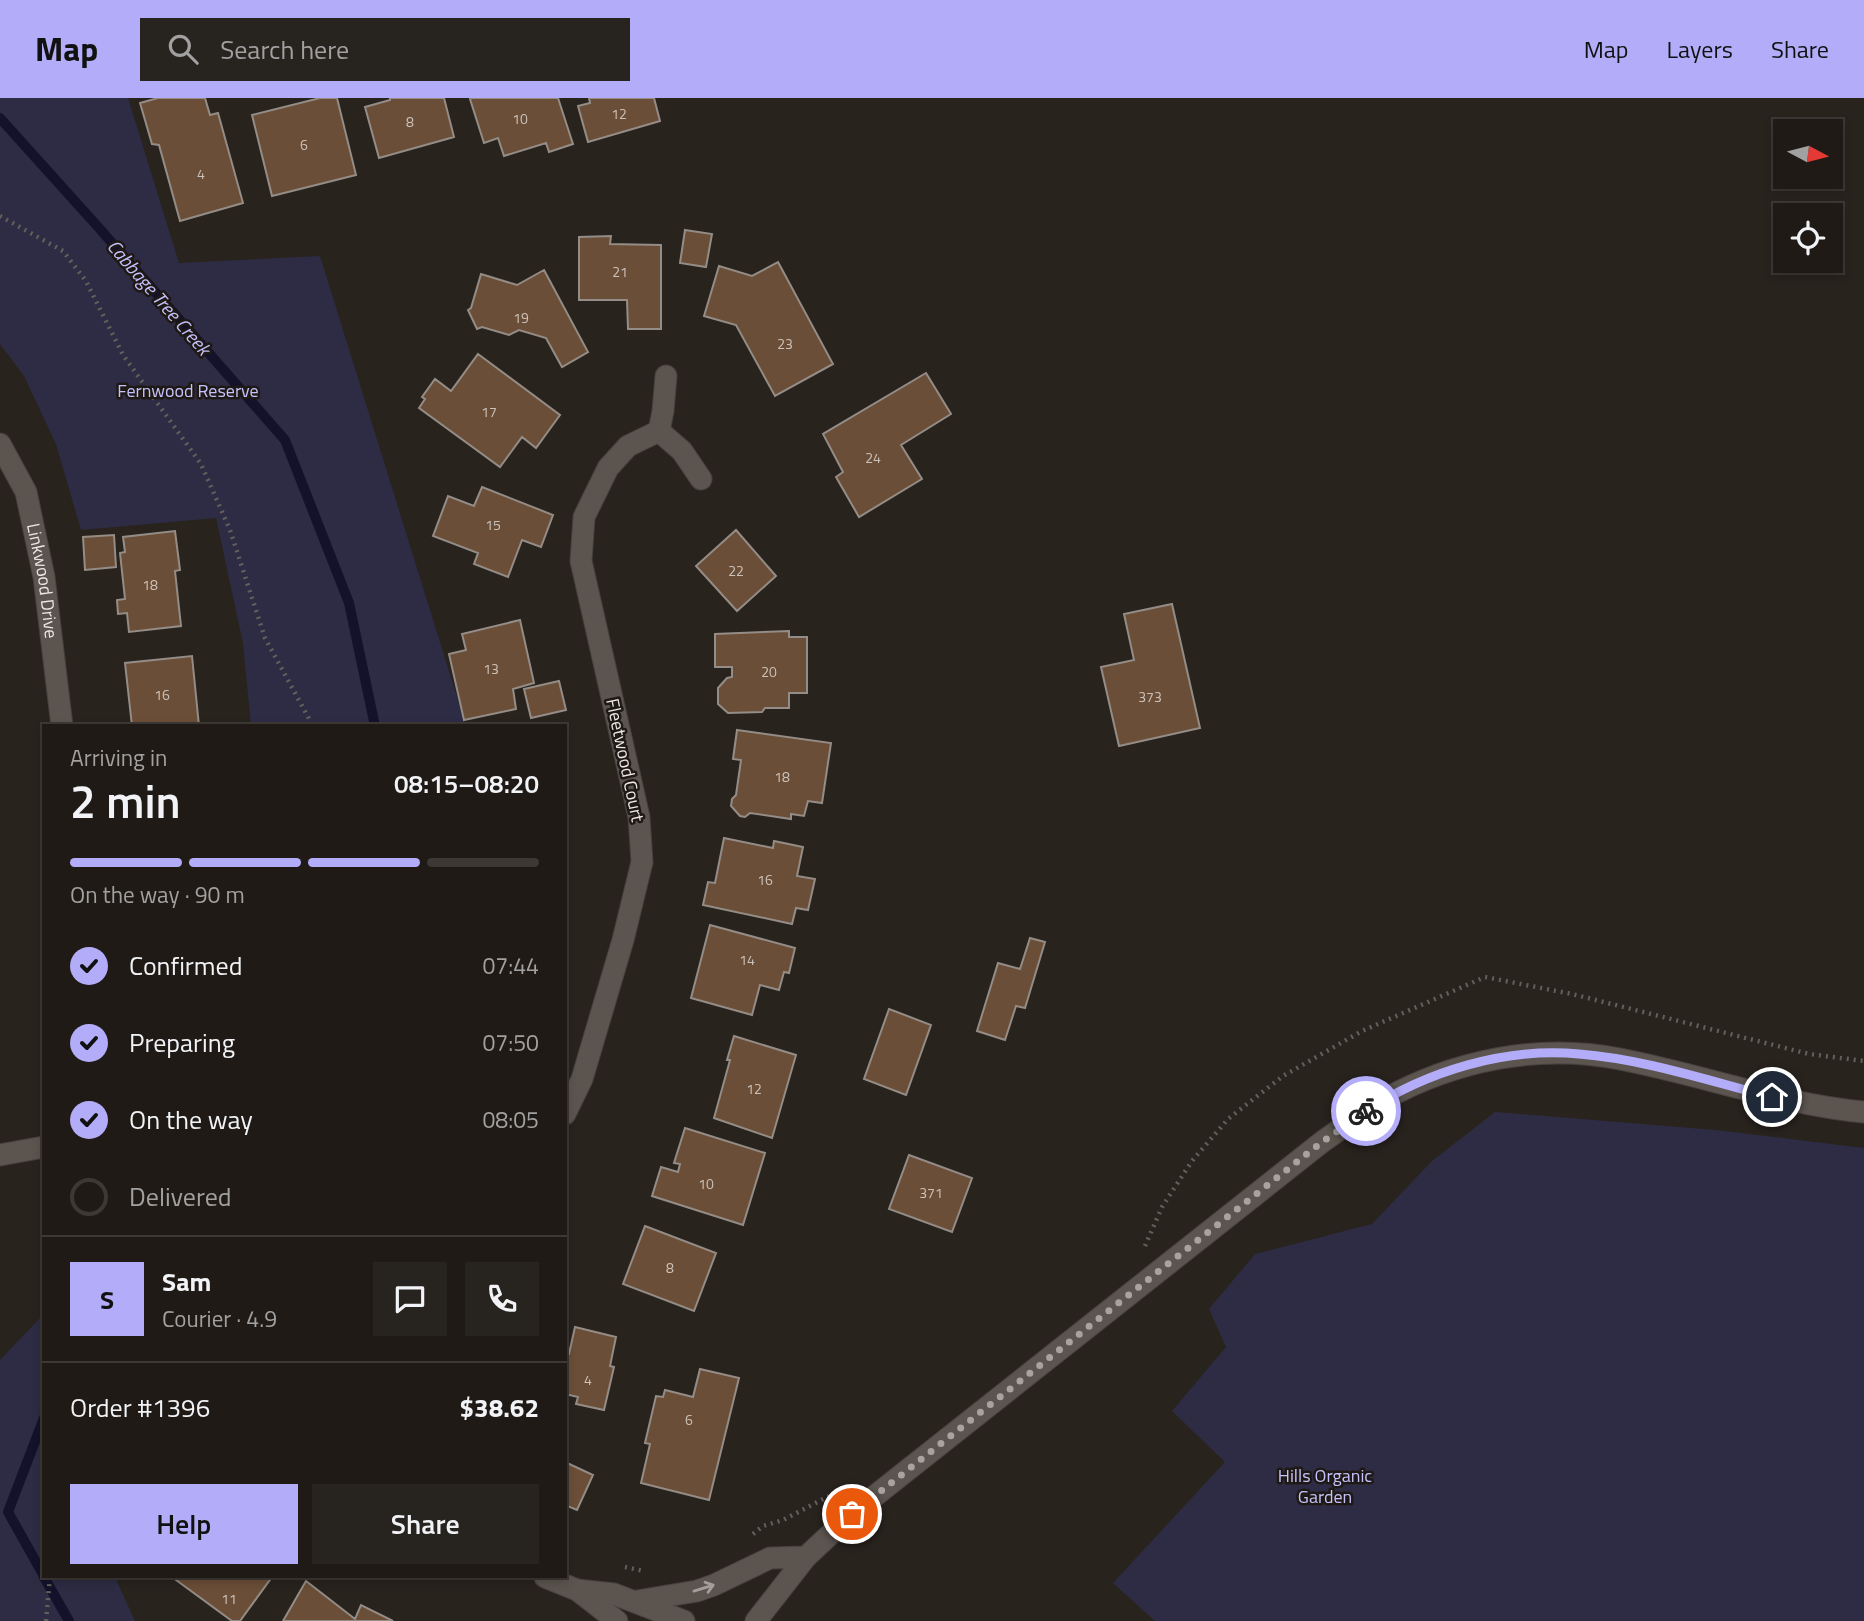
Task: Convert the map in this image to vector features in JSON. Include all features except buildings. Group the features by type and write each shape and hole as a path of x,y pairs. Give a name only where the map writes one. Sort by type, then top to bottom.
{"main road":[{"path":"666,376 659,431 682,451 701,479"},
{"name":"Fleetwood Court","path":"567,1110 582,1079 623,940 642,862 639,817 580,561 584,517 608,468 628,446 659,431"},
{"name":"Linkwood Drive","path":"0,444 26,492 44,577 62,724"},
{"path":"756,1621 806,1557 852,1514 938,1444 1322,1142 1382,1100 1418,1083 1461,1066 1496,1059 1577,1053 1619,1059 1808,1104 1864,1112"},
{"path":"0,1155 42,1147"},
{"path":"637,1601 705,1588 770,1558 806,1557"},
{"path":"547,1578 577,1590 617,1621"},
{"path":"577,1590 614,1594 684,1621"}],"path":[{"path":"0,216 62,251 86,281 123,355 201,464 230,530 265,638 312,724"},
{"path":"46,1621 50,1578"}],"green space":[{"name":"Fernwood Reserve","path":"0,98 128,98 179,263 320,256 465,724 251,724 243,643 216,518 81,530 56,444 24,376 0,344"},
{"name":"Hills Organic Garden","path":"1495,1112 1715,1130 1864,1148 1864,1621 1155,1621 1113,1583 1225,1462 1172,1411 1226,1347 1209,1309 1255,1254 1372,1224 1432,1161"},
{"path":"42,1316 42,1578 115,1578 135,1621 0,1621 0,1360"}],"waterway":[{"name":"Cabbage Tree Creek","path":"0,118 285,440 349,603 375,724"},
{"name":"Cabbage Tree Creek","path":"42,1423 8,1512 42,1572"},
{"name":"Cabbage Tree Creek","path":"45,1578 69,1621"}],"way so far":[{"path":"852,1514 1322,1142 1366,1111"}],"route":[{"path":"1366,1111 1382,1100 1461,1066 1541,1054 1577,1053 1619,1059 1772,1097"}]}
